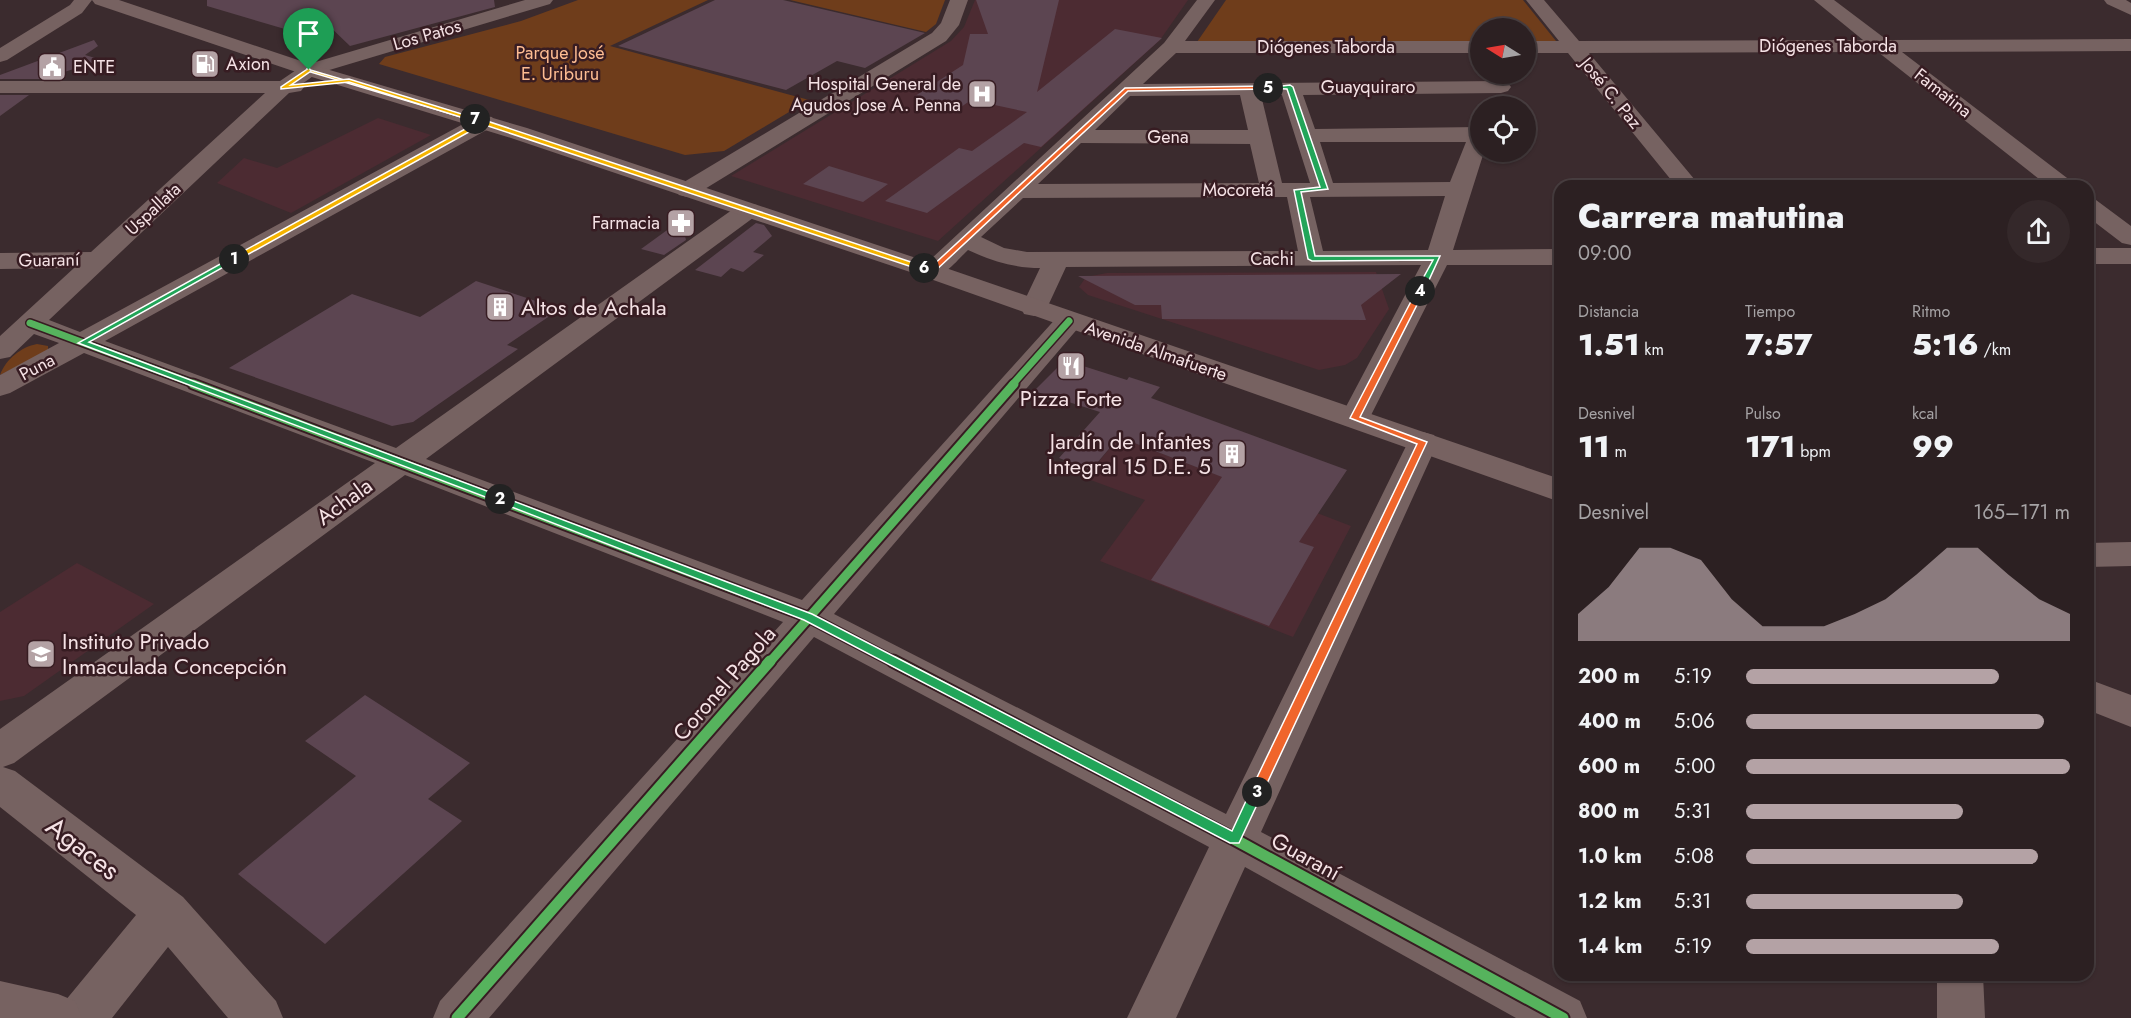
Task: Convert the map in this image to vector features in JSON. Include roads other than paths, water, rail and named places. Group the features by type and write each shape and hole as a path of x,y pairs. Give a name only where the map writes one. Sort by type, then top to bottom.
{"main road":[{"name":"Avenida Almafuerte","path":"101,0 309,70 349,80 483,122 931,271 1554,489"},
{"path":"2094,696 2131,711"},
{"path":"0,1005 58,1018"}],"street":[{"path":"0,56 76,9 82,0"},
{"name":"Los Patos","path":"309,70 544,0"},
{"path":"687,190 939,37 950,25 959,0"},
{"path":"931,271 1171,47 1206,0"},
{"name":"José C. Paz","path":"1535,0 1683,180"},
{"name":"Famatina","path":"1823,0 2055,180"},
{"path":"2113,0 2131,10"},
{"name":"Diógenes Taborda","path":"1536,46 2131,45"},
{"name":"Diógenes Taborda","path":"1171,47 1470,47"},
{"path":"1260,48 1270,88 1306,136 1324,189"},
{"name":"Uspallata","path":"0,351 283,88 309,70"},
{"path":"0,87 283,88 349,80"},
{"name":"Guayquiraro","path":"1127,90 1470,81"},
{"path":"1270,88 1260,137 1272,190"},
{"name":"Puna","path":"0,387 483,122"},
{"path":"1306,136 1470,134"},
{"name":"Gena","path":"1076,136 1260,137"},
{"path":"1354,418 1438,258 1470,160"},
{"name":"Mocoretá","path":"1018,191 1459,189"},
{"path":"1297,190 1312,259"},
{"name":"Achala","path":"0,751 748,210"},
{"path":"2094,210 2131,238"},
{"name":"Cachi","path":"965,239 1010,258 1056,260 1554,257"},
{"path":"2094,256 2131,256"},
{"name":"Guaraní","path":"0,261 98,260"},
{"path":"1034,308 1056,260"},
{"name":"Coronel Pagola","path":"457,1018 1069,321"},
{"name":"Guaraní","path":"30,324 400,461 808,617 1234,839 1563,1018"},
{"path":"1151,1018 1422,442"},
{"path":"2094,555 2131,554"},
{"name":"Agaces","path":"0,783 167,912 259,1018"},
{"path":"82,1018 167,912"},
{"path":"1960,981 1960,1018"}],"place":[{"name":"Axion","path":"205,64"},
{"name":"ENTE","path":"52,67"},
{"name":"Hospital General de Agudos Jose A. Penna","path":"982,94"},
{"name":"Farmacia","path":"681,223"},
{"name":"Altos de Achala","path":"500,307"},
{"name":"Pizza Forte","path":"1071,366"},
{"name":"Jardín de Infantes Integral 15 D.E. 5","path":"1232,454"},
{"name":"Instituto Privado Inmaculada Concepción","path":"41,654"}],"park label":[{"name":"Parque José E. Uriburu","path":"560,63"}]}
